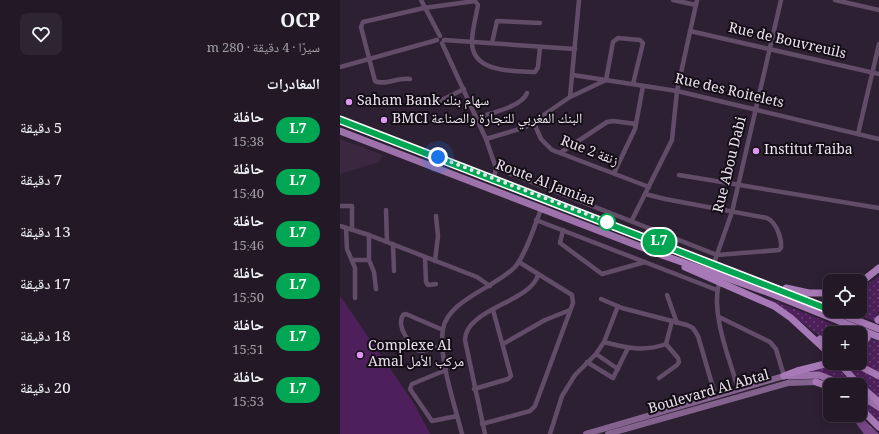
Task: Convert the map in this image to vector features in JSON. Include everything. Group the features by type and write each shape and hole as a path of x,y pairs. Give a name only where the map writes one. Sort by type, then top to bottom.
{"highway":[{"path":"662,255 719,283 765,301 792,318 823,347"},
{"name":"Route Al Jamiaa","path":"662,255 767,292 879,337"},
{"path":"867,277 879,268"},
{"path":"760,282 808,293 823,293"},
{"name":"Route Al Jamiaa","path":"760,282 823,307"},
{"name":"Route Al Jamiaa","path":"851,318 879,329"},
{"path":"803,328 823,342"},
{"path":"784,376 823,364"},
{"path":"845,370 852,378"},
{"path":"867,370 879,376"},
{"path":"816,382 823,384"},
{"path":"867,392 879,402"},
{"path":"867,415 879,427"}],"main road":[{"name":"Route Al Jamiaa","path":"340,120 494,178 760,282"},
{"name":"Route Al Jamiaa","path":"340,131 662,255"},
{"path":"784,376 819,375 826,378"},
{"name":"Boulevard Al Abtal","path":"586,434 784,376"},
{"name":"Boulevard Al Abtal","path":"608,434 788,383 816,382"},
{"path":"867,399 879,407"}],"street":[{"path":"421,0 439,43 472,43 574,49"},
{"path":"570,97 579,0"},
{"path":"632,220 672,140 677,91 697,3 673,0"},
{"name":"Rue Abou Dabi","path":"714,263 732,212 739,185 781,0"},
{"path":"835,0 879,10"},
{"path":"410,79 377,82 361,27 362,24 424,8 477,2 472,43 478,59 487,67 532,72 536,71 538,67 540,47"},
{"path":"492,44 497,21 540,23"},
{"name":"Rue de Bouvreuils","path":"690,31 879,74"},
{"path":"340,67 438,38"},
{"path":"486,139 518,130 534,123 570,97 606,80 612,46 618,38 640,40 643,43 633,84"},
{"path":"443,42 486,139 496,168 494,178"},
{"path":"858,134 879,44"},
{"name":"Rue des Roitelets","path":"573,75 677,91 879,139"},
{"path":"614,173 636,124 643,86"},
{"path":"428,103 436,103 464,89"},
{"path":"477,118 518,103 525,98 527,93"},
{"path":"560,153 607,122 613,121 636,124"},
{"name":"Rue 2 زنقة","path":"534,123 546,146 560,153 649,186"},
{"path":"496,168 632,220 717,255 779,250 781,248 776,226 771,220 645,194"},
{"path":"679,175 879,208"},
{"path":"340,206 352,206 352,230"},
{"path":"462,434 446,370 443,346 443,330 445,321 456,308 505,276 518,262 541,208"},
{"path":"386,210 387,242"},
{"path":"435,261 438,236 436,216"},
{"path":"536,220 717,290"},
{"path":"340,226 370,235 481,279 490,286"},
{"path":"346,228 348,250 355,268 355,298"},
{"path":"563,230 560,243 600,273 606,274 645,262"},
{"path":"370,235 369,260 374,272 376,289"},
{"path":"393,244 394,271"},
{"path":"425,257 426,282 428,285 436,284"},
{"path":"352,260 369,260"},
{"path":"482,424 530,412 535,406 574,300 572,295 518,262"},
{"path":"485,434 474,389 465,336 470,326 528,288 537,278 538,274"},
{"path":"719,283 716,302 737,385"},
{"path":"667,295 677,322"},
{"path":"601,299 618,306 690,326 697,333 714,391"},
{"path":"550,434 562,396 575,374 596,354 604,342 618,306"},
{"path":"474,389 510,377 512,373 493,310"},
{"path":"503,344 545,320 570,310"},
{"path":"443,330 405,314 400,323 401,329 417,350 422,351 443,346"},
{"path":"719,317 770,342 776,350 784,376"},
{"path":"666,344 672,321"},
{"path":"604,342 628,348 645,350 666,344"},
{"path":"659,378 679,362 678,358 666,344"},
{"path":"587,362 611,378 615,376 628,348"},
{"path":"596,354 618,369"},
{"path":"446,370 412,384 410,389 432,421 457,416"}],"shaded area":[{"path":"340,139 383,155 379,162 340,174"},
{"path":"879,276 879,311 874,321 867,318 867,284"},
{"name":"Complexe Al Amal مركب الأمل","path":"340,296 413,402 430,434 340,434"},
{"path":"768,298 837,326 823,326 823,338"},
{"path":"870,338 879,342 879,374 867,367 867,341"},
{"path":"823,367 823,370 840,370 848,378 836,378 815,373 799,372"},
{"path":"849,370 864,370 879,378 879,400 867,388 867,378 857,378"},
{"path":"867,402 879,410 879,423 867,411"}],"green space":[{"path":"855,422 866,422 879,434 864,434"}],"bus line":[{"name":"L7","path":"340,120 714,263 823,307"}],"place":[{"name":"Saham Bank سهام بنك","path":"349,102"},
{"name":"BMCI البنك المغربي للتجارة والصناعة","path":"384,120"},
{"name":"Institut Taiba","path":"756,151"},
{"name":"Complexe Al Amal مركب الأمل","path":"360,355"}],"route":[{"path":"438,157 607,222"}]}
